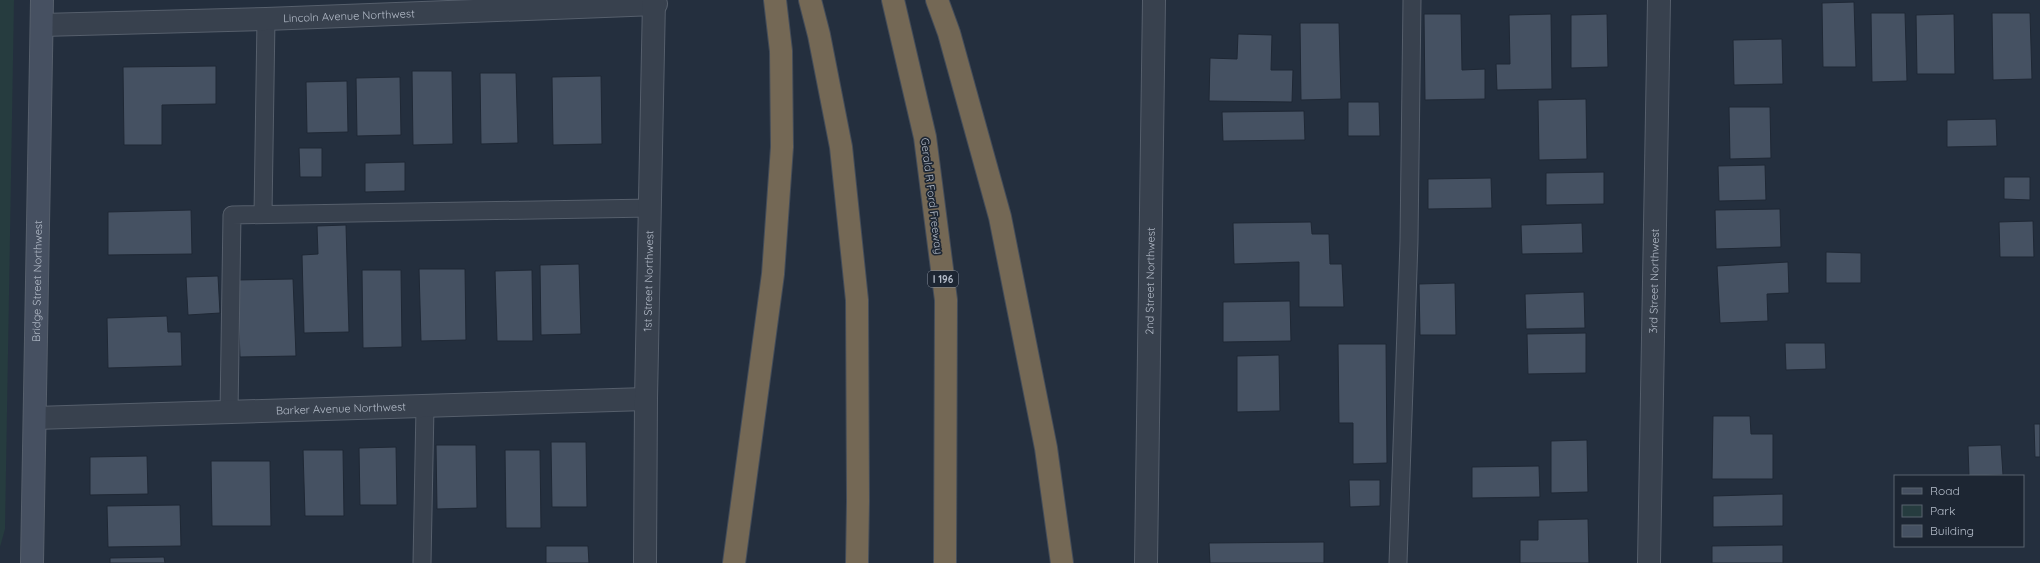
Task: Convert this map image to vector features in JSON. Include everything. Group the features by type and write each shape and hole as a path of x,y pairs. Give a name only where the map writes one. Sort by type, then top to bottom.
{"highway":[{"path":"734,563 774,266 782,147 781,51 774,0"},
{"path":"810,0 819,35 841,146 857,300 857,563"},
{"name":"Gerald R Ford Freeway","path":"893,0 925,137 946,300 945,563"},
{"path":"937,0 949,33 1000,217 1046,448 1062,563"}],"main road":[{"name":"Bridge Street Northwest","path":"32,563 42,0"}],"street":[{"name":"2nd Street Northwest","path":"1146,563 1154,0"},
{"name":"3rd Street Northwest","path":"1649,563 1659,0"},
{"name":"Lincoln Avenue Northwest","path":"42,24 266,19 655,2"},
{"name":"1st Street Northwest","path":"645,563 646,399 655,2"},
{"name":"Barker Avenue Northwest","path":"35,418 646,399"}],"lane":[{"path":"1398,563 1409,241 1412,0"},
{"path":"262,214 266,19"},
{"path":"229,413 232,215 651,208"},
{"path":"422,563 425,407"}],"green space":[{"path":"0,0 14,0 5,529 0,547"}],"building":[{"path":"1854,2 1856,67 1823,67 1822,3"},
{"path":"1871,13 1905,13 1907,81 1872,82"},
{"path":"1992,13 2030,13 2032,79 1993,80"},
{"path":"1424,14 1461,14 1462,70 1485,69 1485,99 1425,100"},
{"path":"1551,14 1552,89 1497,90 1496,64 1510,64 1509,15"},
{"path":"1607,14 1608,67 1571,68 1571,15"},
{"path":"1954,14 1955,74 1917,74 1916,15"},
{"path":"1300,23 1339,23 1341,99 1301,100"},
{"path":"1238,34 1272,35 1271,70 1293,70 1292,102 1209,101 1210,58 1237,59"},
{"path":"1782,39 1783,84 1734,85 1733,40"},
{"path":"216,66 216,104 162,105 162,145 124,145 123,67"},
{"path":"412,71 452,71 453,144 413,145"},
{"path":"480,73 516,73 518,143 481,144"},
{"path":"601,76 602,144 553,145 552,77"},
{"path":"400,77 401,135 357,136 356,78"},
{"path":"347,81 348,132 307,133 306,82"},
{"path":"1586,99 1587,159 1539,160 1538,100"},
{"path":"1348,102 1379,102 1380,136 1348,136"},
{"path":"1729,107 1770,107 1771,158 1730,159"},
{"path":"1304,111 1305,140 1223,141 1222,112"},
{"path":"1996,119 1997,146 1947,147 1947,120"},
{"path":"299,148 322,148 322,177 300,177"},
{"path":"405,162 405,191 365,192 365,163"},
{"path":"1765,165 1766,200 1719,201 1718,166"},
{"path":"1604,172 1604,204 1546,205 1546,173"},
{"path":"2004,177 2030,177 2030,200 2004,199"},
{"path":"1491,178 1492,208 1428,209 1428,179"},
{"path":"1780,209 1781,247 1716,249 1715,210"},
{"path":"191,210 192,254 108,255 108,212"},
{"path":"2033,221 2034,257 2000,257 1999,222"},
{"path":"1311,222 1312,234 1329,234 1330,264 1342,264 1344,307 1299,307 1299,262 1234,264 1233,223"},
{"path":"1582,223 1583,253 1522,254 1521,225"},
{"path":"346,225 349,332 304,333 302,255 318,254 317,226"},
{"path":"1826,252 1861,253 1861,283 1826,283"},
{"path":"1788,262 1789,293 1767,294 1768,321 1720,323 1717,266"},
{"path":"579,264 581,334 541,335 540,265"},
{"path":"419,269 465,269 466,340 421,341"},
{"path":"362,270 401,270 402,347 363,348"},
{"path":"532,270 533,341 497,341 495,271"},
{"path":"218,276 220,313 188,315 186,277"},
{"path":"293,279 296,356 240,357 237,280"},
{"path":"1455,283 1456,335 1420,335 1419,284"},
{"path":"1584,292 1585,328 1526,329 1525,294"},
{"path":"1290,301 1291,341 1223,342 1223,302"},
{"path":"167,316 168,332 181,332 182,366 108,368 107,318"},
{"path":"1586,333 1586,373 1528,374 1527,334"},
{"path":"1785,343 1825,343 1826,369 1786,370"},
{"path":"1338,344 1386,344 1387,463 1353,464 1353,423 1339,423"},
{"path":"1279,355 1280,411 1237,412 1237,356"},
{"path":"1713,416 1750,416 1751,434 1773,434 1773,479 1712,479"},
{"path":"2034,424 2040,424 2040,457 2035,457"},
{"path":"1587,440 1588,492 1551,493 1551,441"},
{"path":"551,442 586,442 587,507 552,507"},
{"path":"436,445 476,445 477,508 437,509"},
{"path":"2001,445 2003,475 1969,475 1968,446"},
{"path":"396,447 397,505 360,505 359,448"},
{"path":"303,450 343,450 344,516 305,516"},
{"path":"505,450 540,450 541,528 506,528"},
{"path":"147,456 148,494 90,495 90,457"},
{"path":"211,461 270,461 271,526 212,526"},
{"path":"1539,466 1540,497 1472,498 1472,467"},
{"path":"1349,480 1380,480 1380,506 1350,507"},
{"path":"1783,494 1783,526 1713,527 1713,496"},
{"path":"180,505 181,546 108,547 107,506"},
{"path":"1588,519 1589,563 1520,563 1520,540 1538,540 1538,520"},
{"path":"1324,542 1324,563 1210,563 1209,543"},
{"path":"1783,545 1783,563 1712,563 1712,546"},
{"path":"546,546 588,546 589,563 546,563"},
{"path":"164,557 165,563 110,563 110,558"}]}
